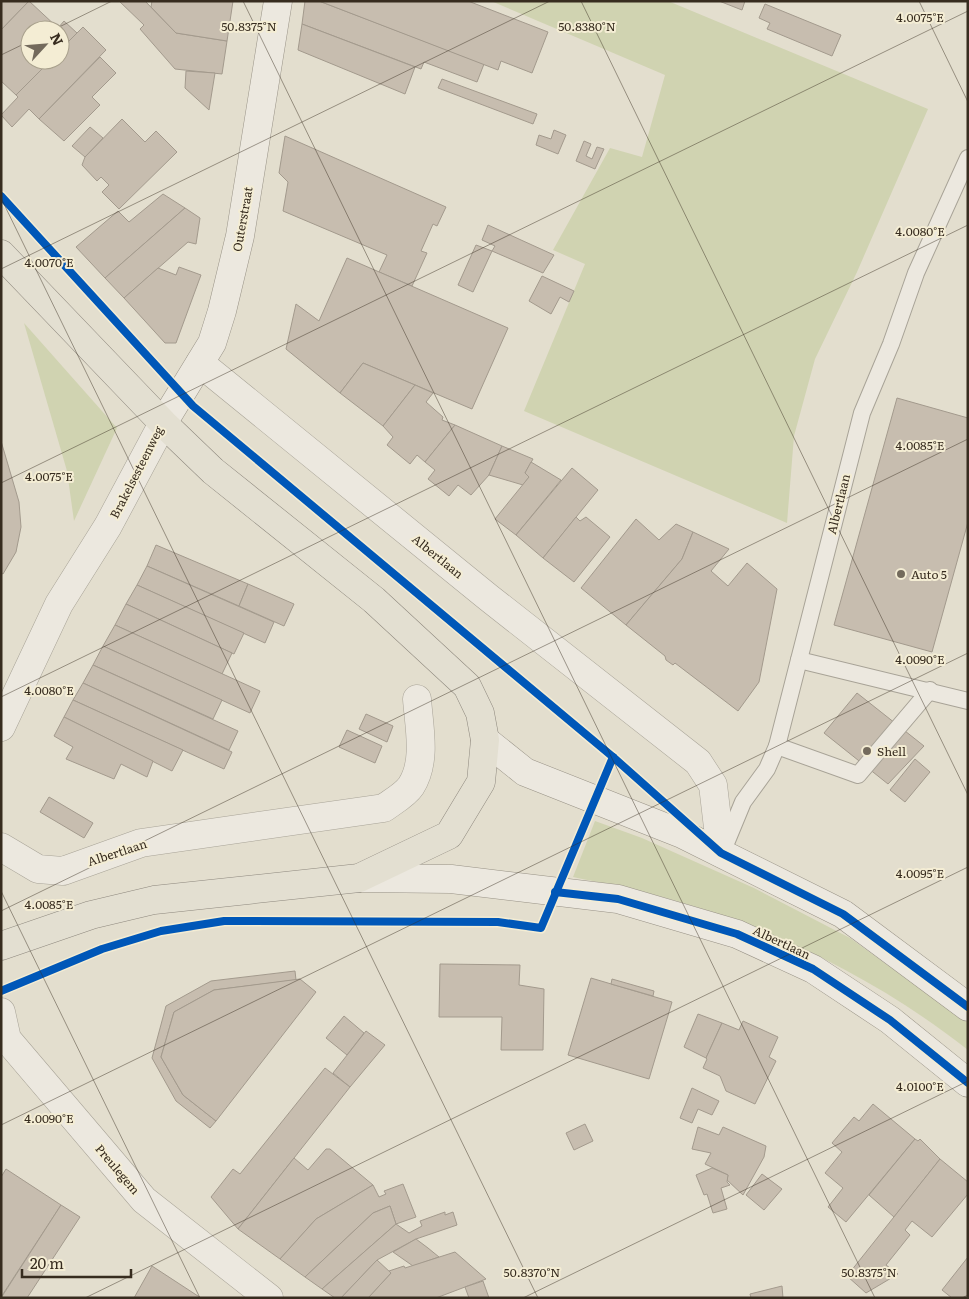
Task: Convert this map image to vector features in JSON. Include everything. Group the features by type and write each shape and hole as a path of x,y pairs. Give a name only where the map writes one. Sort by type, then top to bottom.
{"main road":[{"name":"Brakelsesteenweg","path":"1,254 163,423"},
{"name":"Albertlaan","path":"1,946 91,915 154,900 360,878 449,836 481,782 485,740 480,713 467,686 374,600 213,471 163,423"}],"street":[{"name":"Outerstraat","path":"163,423 212,343 240,236 278,1"},
{"name":"Albertlaan","path":"200,363 489,598 698,762 713,785 721,853"},
{"name":"Brakelsesteenweg","path":"1,727 59,604 108,526 163,423"},
{"name":"Albertlaan","path":"1,847 38,869 63,871 141,843 384,808 410,787 418,770 421,759 417,698"},
{"path":"485,740 525,772 682,834 843,914 968,1007"},
{"name":"Albertlaan","path":"360,878 451,880 618,899 737,934 813,969 890,1020 968,1083"},
{"name":"Preulegem","path":"1,1012 4,1041 144,1200 269,1298"}],"lane":[{"name":"Albertlaan","path":"721,853 743,802 767,768 776,746 862,413 916,274 968,158"},
{"path":"799,660 930,690 968,701"},
{"path":"776,746 858,775 930,690"}],"green space":[{"path":"491,1 668,1 928,109 857,272 815,359 794,436 787,523 524,411 585,264 553,250 610,148 642,157 665,75"},
{"path":"24,323 117,428 74,521 67,471"},
{"path":"595,821 642,838 754,888 850,938 968,1023 968,1050 933,1024 859,977 779,938 697,907 635,890 573,877"}],"building":[{"path":"1,1 29,1 1,30"},
{"path":"29,1 49,20 20,20 20,70 41,70 16,95 1,81 1,30"},
{"path":"119,1 145,1 176,33 227,41 222,74 175,69 140,29 144,25"},
{"path":"152,1 233,1 227,41 176,33 151,7"},
{"path":"305,1 319,1 484,64 477,82 424,62 421,69 302,24"},
{"path":"319,1 468,1 548,32 532,73 501,61 498,70"},
{"path":"719,1 745,1 742,10"},
{"path":"765,4 841,35 832,56 767,29 770,23 759,18"},
{"path":"302,24 415,67 405,94 298,50"},
{"path":"70,27 77,33 70,40"},
{"path":"83,27 106,50 39,119 29,109 12,127 1,115 18,97 16,95 41,70 70,70 70,40"},
{"path":"100,57 116,73 92,97 100,105 64,141 39,119"},
{"path":"186,71 215,73 209,110 185,88"},
{"path":"442,79 537,114 533,124 438,88"},
{"path":"122,119 145,142 156,131 177,152 119,209 102,192 109,185 101,177 97,181 82,165 85,157"},
{"path":"90,127 103,138 85,157 72,146"},
{"path":"554,130 566,135 558,154 536,145 539,135 551,139"},
{"path":"285,136 446,207 437,226 433,224 421,251 427,253 412,286 379,272 387,255 283,211 288,182 279,173"},
{"path":"584,141 591,144 586,156 592,159 597,147 604,149 595,169 576,161"},
{"path":"163,194 185,208 105,278 76,247 118,211 129,222"},
{"path":"185,208 200,218 196,244 188,242 124,298 105,278"},
{"path":"488,225 554,255 543,273 492,251 495,246 482,240"},
{"path":"476,245 492,251 473,292 458,285"},
{"path":"347,258 508,328 472,409 363,363 340,393 286,349 296,304 319,321"},
{"path":"179,267 201,275 176,343 165,343 124,298 158,268 176,275"},
{"path":"542,276 574,291 569,302 560,297 551,314 529,301"},
{"path":"363,363 415,385 383,426 340,393"},
{"path":"415,385 433,393 426,402 443,417 442,420 455,425 425,462 417,455 410,464 387,445 393,437 383,426"},
{"name":"Auto 5","path":"897,398 968,418 968,522 932,652 834,625"},
{"path":"455,425 502,446 489,475 471,495 458,485 449,496 428,479 435,470 425,462"},
{"path":"1,441 19,502 21,527 16,552 3,574 1,573"},
{"path":"502,446 533,459 525,473 529,477 523,485 489,475"},
{"path":"531,462 561,480 516,535 495,519 529,477 525,473"},
{"path":"572,468 598,490 543,558 516,535"},
{"path":"576,517 580,521 586,517 610,537 574,582 543,558"},
{"path":"636,519 659,540 676,524 693,532 682,559 626,625 581,588"},
{"path":"693,532 729,549 711,571 728,586 747,563 777,589 759,682 738,711 675,663 673,665 666,660 665,656 626,625 682,559"},
{"path":"156,545 248,584 239,606 147,566"},
{"path":"147,566 274,622 265,643 137,585"},
{"path":"248,584 294,604 284,626 239,606"},
{"path":"137,585 244,633 234,654 126,604"},
{"path":"126,604 232,653 222,674 115,625"},
{"path":"115,625 260,691 250,713 103,646"},
{"path":"103,646 222,700 213,719 93,665"},
{"path":"93,665 238,731 229,750 83,683"},
{"path":"83,683 232,752 224,769 73,700"},
{"path":"857,693 924,746 888,784 824,733"},
{"path":"73,700 183,750 172,771 64,717"},
{"path":"366,714 393,726 387,742 359,729"},
{"path":"64,717 153,761 147,777 121,764 114,779 66,759 73,747 54,736"},
{"path":"347,730 382,746 375,763 339,747"},
{"path":"915,759 930,772 905,802 890,790"},
{"path":"49,797 93,823 84,838 40,812"},
{"path":"440,964 520,965 519,985 544,989 543,1050 501,1050 502,1017 439,1017"},
{"path":"295,971 296,980 214,990 174,1012 161,1057 183,1095 216,1121 210,1128 176,1101 152,1058 166,1006 211,981"},
{"path":"591,978 672,1002 649,1079 568,1055"},
{"path":"300,979 316,992 216,1121 183,1095 161,1057 174,1012 214,990"},
{"path":"612,979 654,991 653,996 611,984"},
{"path":"698,1014 722,1023 706,1058 684,1047"},
{"path":"344,1016 364,1033 347,1055 326,1038"},
{"path":"743,1021 778,1037 769,1057 776,1061 755,1104 726,1091 720,1076 703,1068 722,1023 739,1030"},
{"path":"366,1031 385,1045 350,1087 333,1073"},
{"path":"325,1068 350,1087 238,1229 211,1197 233,1169 240,1174"},
{"path":"692,1088 719,1101 712,1115 698,1109 692,1123 680,1118"},
{"path":"873,1104 915,1139 846,1222 828,1207 843,1188 825,1173 842,1152 832,1143 854,1117 859,1121"},
{"path":"585,1124 593,1141 574,1150 566,1133"},
{"path":"698,1127 719,1135 723,1127 766,1146 764,1157 743,1195 727,1180 728,1175 705,1164 711,1153 692,1149"},
{"path":"915,1139 918,1141 920,1139 940,1159 894,1217 869,1195"},
{"path":"326,1149 330,1149 373,1185 316,1219 280,1259 238,1229 294,1158 308,1170"},
{"path":"940,1159 968,1182 968,1194 932,1237 912,1221 905,1230 910,1235 886,1265 898,1274 866,1293 847,1276"},
{"path":"712,1168 728,1175 727,1182 730,1185 721,1188 727,1209 713,1213 707,1194 704,1195 696,1175"},
{"path":"6,1169 61,1205 1,1297 1,1177"},
{"path":"762,1174 782,1189 764,1210 746,1195"},
{"path":"403,1184 416,1217 396,1224 390,1206 373,1213 305,1277 280,1259 316,1219 373,1185 379,1197 386,1194 384,1191"},
{"path":"61,1205 80,1217 27,1298 1,1298"},
{"path":"390,1206 396,1224 322,1289 305,1277 373,1213"},
{"path":"445,1212 445,1215 453,1212 457,1225 416,1239 377,1260 341,1298 335,1298 322,1289 396,1224 409,1233 422,1226 420,1221"},
{"path":"416,1239 439,1257 413,1266 393,1252"},
{"path":"455,1252 486,1279 436,1298 368,1298 391,1273 389,1271 404,1266 405,1268"},
{"path":"968,1257 968,1298 952,1298 942,1290"},
{"path":"377,1260 391,1273 368,1298 341,1298"},
{"path":"152,1266 201,1298 134,1298"},
{"path":"483,1281 489,1298 469,1298 465,1287"},
{"path":"782,1286 783,1298 751,1298 750,1294"}],"cycle path":[{"path":"1,196 193,406 613,757 721,853 843,914 968,1007"},
{"path":"1,991 102,949 161,931 224,921 498,922 541,928 613,757"},
{"path":"555,892 618,899 737,934 813,969 890,1020 968,1083"}],"place":[{"name":"Auto 5","path":"901,574"},
{"name":"Shell","path":"867,751"}]}
